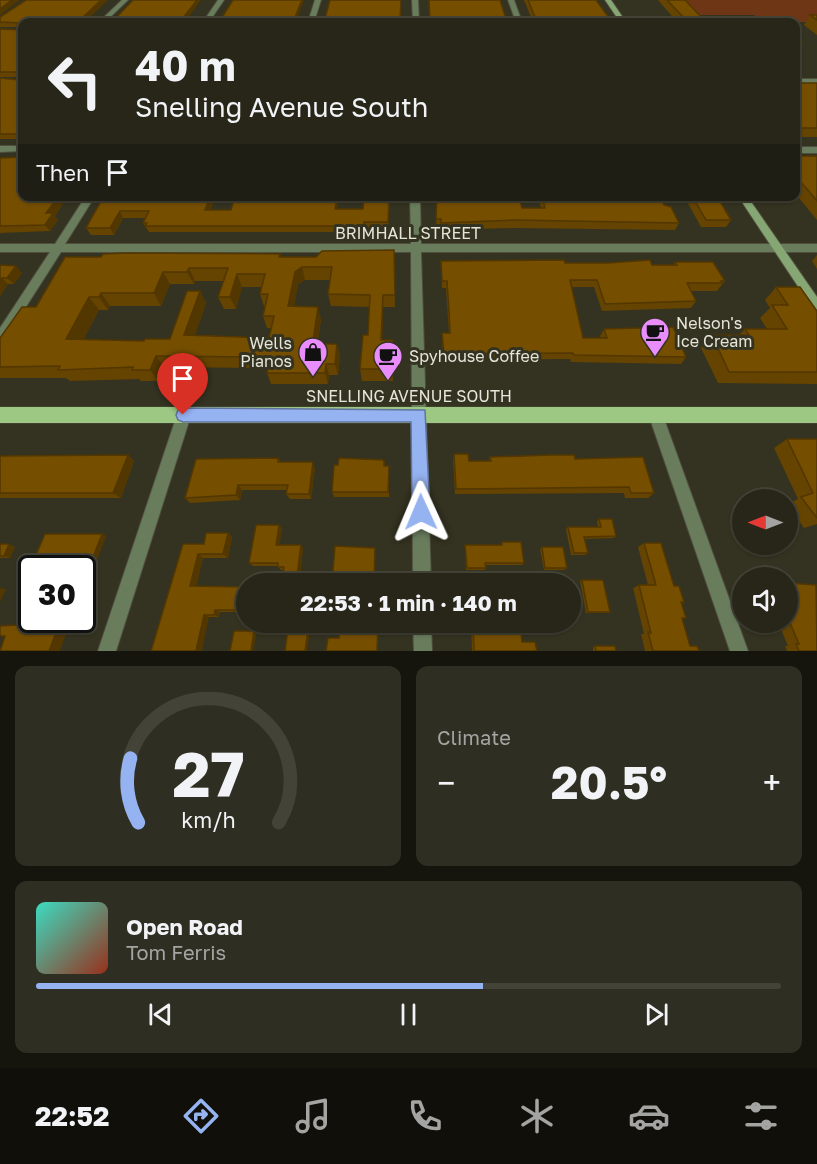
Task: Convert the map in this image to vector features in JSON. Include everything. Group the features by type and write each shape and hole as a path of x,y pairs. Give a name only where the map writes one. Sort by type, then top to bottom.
{"main road":[{"path":"608,0 620,18"},
{"path":"745,201 817,306"},
{"name":"SNELLING AVENUE SOUTH","path":"0,415 817,415"}],"street":[{"path":"106,18 125,0"},
{"path":"209,18 221,0"},
{"path":"312,18 318,0"},
{"path":"415,0 416,18"},
{"path":"512,0 518,18"},
{"path":"800,81 817,81"},
{"path":"0,149 18,149"},
{"path":"800,150 817,150"},
{"path":"0,338 88,201"},
{"path":"415,201 422,573"},
{"name":"BRIMHALL STREET","path":"0,248 817,248"},
{"path":"107,651 183,415"},
{"path":"657,416 739,651"},
{"path":"423,633 423,651"}],"shaded area":[{"path":"676,0 817,0 817,22 800,22 800,18 757,18 754,15 690,15"}],"building":[{"path":"0,0 12,0 0,9"},
{"path":"26,0 101,0 82,18 18,18 18,23 0,22 0,17"},
{"path":"133,0 197,0 183,18 116,18"},
{"path":"233,0 302,0 295,18 222,18"},
{"path":"330,0 401,0 400,18 325,18"},
{"path":"429,0 500,0 506,18 430,18"},
{"path":"528,0 596,0 609,18 535,18"},
{"path":"667,0 685,0 702,18 684,18"},
{"path":"0,29 18,30 18,72 0,72"},
{"path":"0,78 18,80 18,134 0,134"},
{"path":"800,83 817,83 817,128 800,128"},
{"path":"800,156 817,156 817,201 800,181"},
{"path":"18,157 18,201 55,201 46,213 53,213 45,225 0,226 0,158"},
{"path":"101,201 208,201 205,210 231,210 234,201 336,201 335,209 363,209 364,201 389,201 388,222 364,222 364,226 145,226 147,223 143,223 149,211 120,211 110,228 86,228"},
{"path":"437,201 520,201 522,208 545,208 543,201 662,201 664,205 671,207 679,223 516,220 441,223 441,219 436,219"},
{"path":"695,201 720,201 731,220 706,220"},
{"path":"394,250 395,295 383,295 381,340 393,340 392,369 360,369 363,335 368,335 370,295 328,294 332,267 302,267 295,272 288,306 318,307 313,341 321,341 320,344 337,344 335,364 326,364 325,373 267,373 270,357 156,356 150,370 132,370 133,367 58,370 60,366 0,367 0,338 22,307 36,307 65,257 101,257 103,254 127,253 280,254 279,257 316,257 322,251","holes":["189,268 228,268 218,297 230,297 237,274 265,274 260,294 268,294 263,316 274,316 269,338 184,335 200,291 187,291 170,339 145,339 144,341 66,339 89,297 99,297 101,293 154,293 163,272 187,272"]},
{"path":"564,260 565,263 608,263 650,260 652,265 677,265 675,262 713,262 725,281 721,281 723,283 687,283 696,301 605,304 597,280 570,280 583,338 607,338 604,329 673,327 686,357 574,355 573,353 444,354 442,333 450,333 447,281 442,281 441,261"},
{"path":"0,265 16,266 7,278 0,280"},
{"path":"776,287 800,287 817,311 817,372 729,372 712,335 749,335 745,329 787,329 772,305 788,305"},
{"path":"787,439 817,439 817,518 801,497 813,493"},
{"path":"454,454 468,454 469,461 491,461 490,457 552,455 574,455 575,459 643,457 654,493 631,493 629,487 456,489"},
{"path":"128,455 113,493 0,493 0,456"},
{"path":"278,458 278,462 313,462 309,494 286,494 288,485 238,485 236,495 185,498 196,459"},
{"path":"339,458 384,460 384,466 389,466 388,492 332,492 334,465 338,465"},
{"path":"599,519 612,519 616,536 584,537 588,553 574,553 568,527 601,527"},
{"path":"256,525 279,525 276,545 301,545 297,573 283,573 284,567 278,567 278,563 249,563"},
{"path":"206,533 228,533 223,554 198,554 190,586 236,587 236,610 215,610 214,615 204,615 196,651 151,651 183,544 204,544"},
{"path":"45,534 102,534 94,555 36,555"},
{"path":"502,542 521,542 524,563 485,563 486,568 467,568 465,545 502,545"},
{"path":"644,543 661,543 674,586 679,586 684,602 681,602 686,618 682,618 690,646 697,646 699,651 653,651 639,585 656,585"},
{"path":"0,544 9,544 4,556 0,556"},
{"path":"335,546 375,548 374,573 333,573"},
{"path":"542,547 563,547 567,568 545,568"},
{"path":"582,580 603,580 610,612 588,612"},
{"path":"798,584 816,585 817,651 799,651 796,644 799,644 794,633 798,633"},
{"path":"18,623 18,633 56,633 49,651 0,651 5,636 0,636 0,626 17,625"},
{"path":"234,631 254,633 251,651 230,651"},
{"path":"287,633 307,633 305,651 285,651"},
{"path":"339,633 378,633 377,651 326,651 328,638 339,638"},
{"path":"473,633 521,633 522,642 535,642 537,651 474,651"},
{"path":"595,646 615,646 616,651 596,651"}],"place":[{"name":"Nelson's Ice Cream","path":"655,358"},
{"name":"Wells Pianos","path":"313,378"},
{"name":"Spyhouse Coffee","path":"388,382"}],"route":[{"path":"183,415 419,415 421,512"}]}
